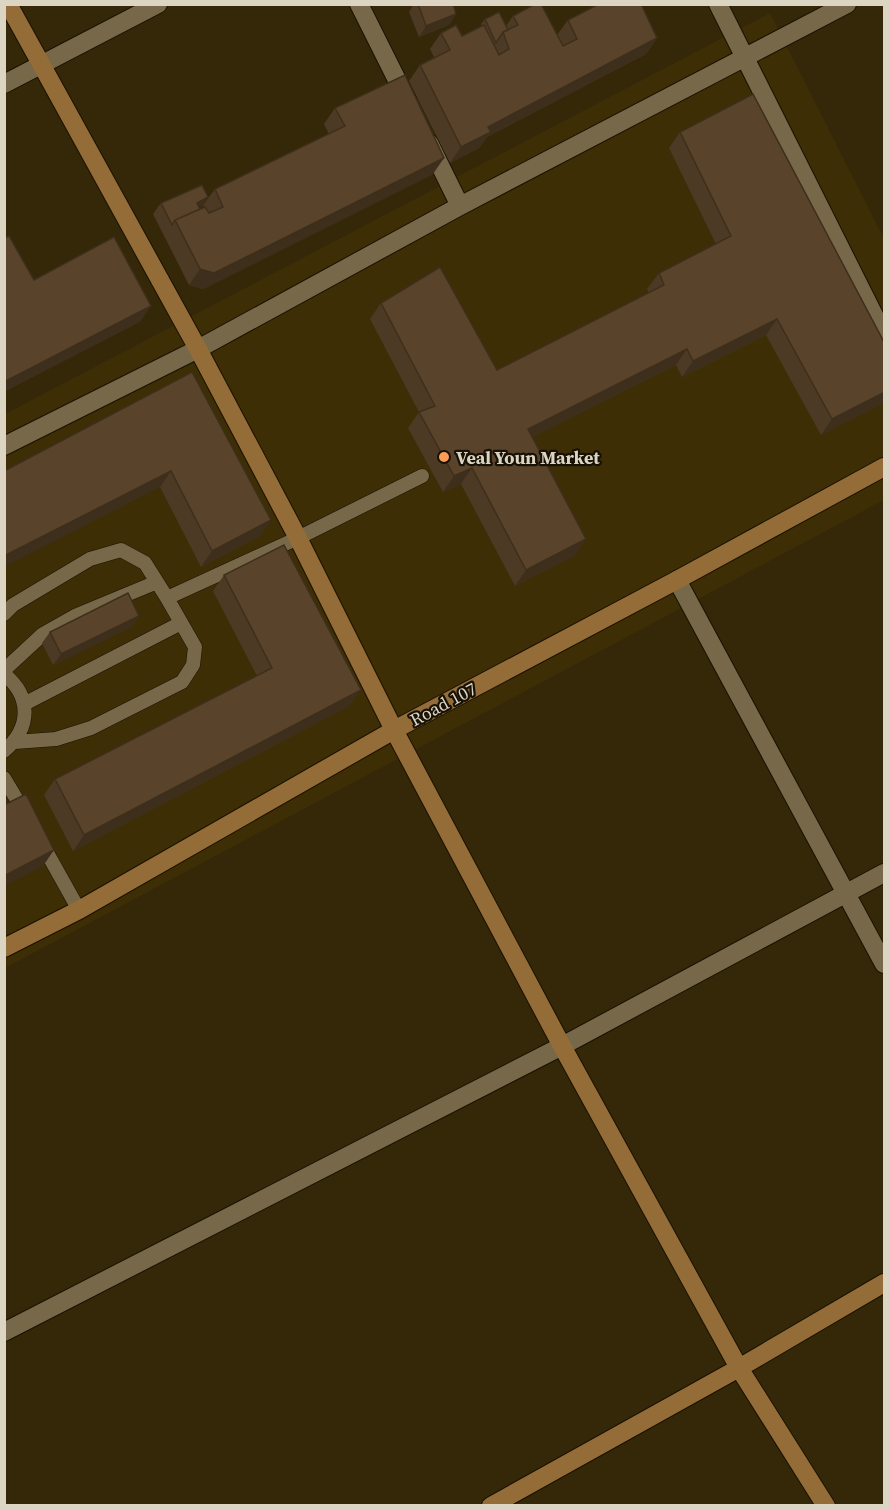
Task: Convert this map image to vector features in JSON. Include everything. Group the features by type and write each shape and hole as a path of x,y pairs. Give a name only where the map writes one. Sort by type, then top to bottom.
{"street":[{"path":"8,4 198,349 298,538 394,730 562,1046 739,1368 826,1506"},
{"path":"4,84 158,4"},
{"path":"359,4 413,111"},
{"path":"718,4 885,335"},
{"path":"4,446 198,349 460,206 847,4"},
{"path":"423,132 460,206"},
{"name":"Road 107","path":"4,948 79,910 394,730 885,467"},
{"path":"677,580 885,964"},
{"path":"4,1332 562,1046 885,873"},
{"path":"496,1505 885,1283"}],"lane":[{"path":"167,598 298,538 422,476"},
{"path":"4,614 13,605 90,559 121,550 145,563 195,647 193,665 182,681 91,728 56,739 10,747"},
{"path":"10,747 21,730 25,718 24,704 20,692 4,672 43,634 75,616 157,582"},
{"path":"24,704 181,623"},
{"path":"4,778 79,910"}],"shaded area":[{"name":"Veal Youn Market","path":"770,13 884,239 884,500 5,968 5,414"}],"building":[{"path":"418,4 453,4 456,14 426,26"},
{"path":"535,4 541,4 563,46 577,39 568,20 599,4 641,4 657,38 488,127 491,132 461,147 420,65 450,50 441,33 456,25 462,36 484,25 499,55 509,49 503,32 518,25 513,16"},
{"path":"499,12 508,30 503,32 496,43 485,19"},
{"path":"405,75 444,158 214,273 200,269 175,220 205,207 209,213 223,207 215,189 345,126 335,108"},
{"path":"753,94 885,344 885,392 832,419 777,319 693,361 687,349 528,429 586,539 526,570 472,468 454,476 419,412 435,406 381,303 440,267 497,370 664,285 659,273 731,236 680,132"},
{"path":"202,185 208,197 197,203 200,209 175,220 172,225 161,203"},
{"path":"9,236 34,280 114,237 151,306 4,382 4,238"},
{"path":"192,372 271,520 212,551 171,471 4,556 4,471"},
{"path":"284,545 361,690 84,835 55,779 272,668 224,575"},
{"path":"128,593 139,616 61,654 50,632"},
{"path":"26,794 54,850 4,876 4,805"}],"place":[{"name":"Veal Youn Market","path":"444,457"}]}
